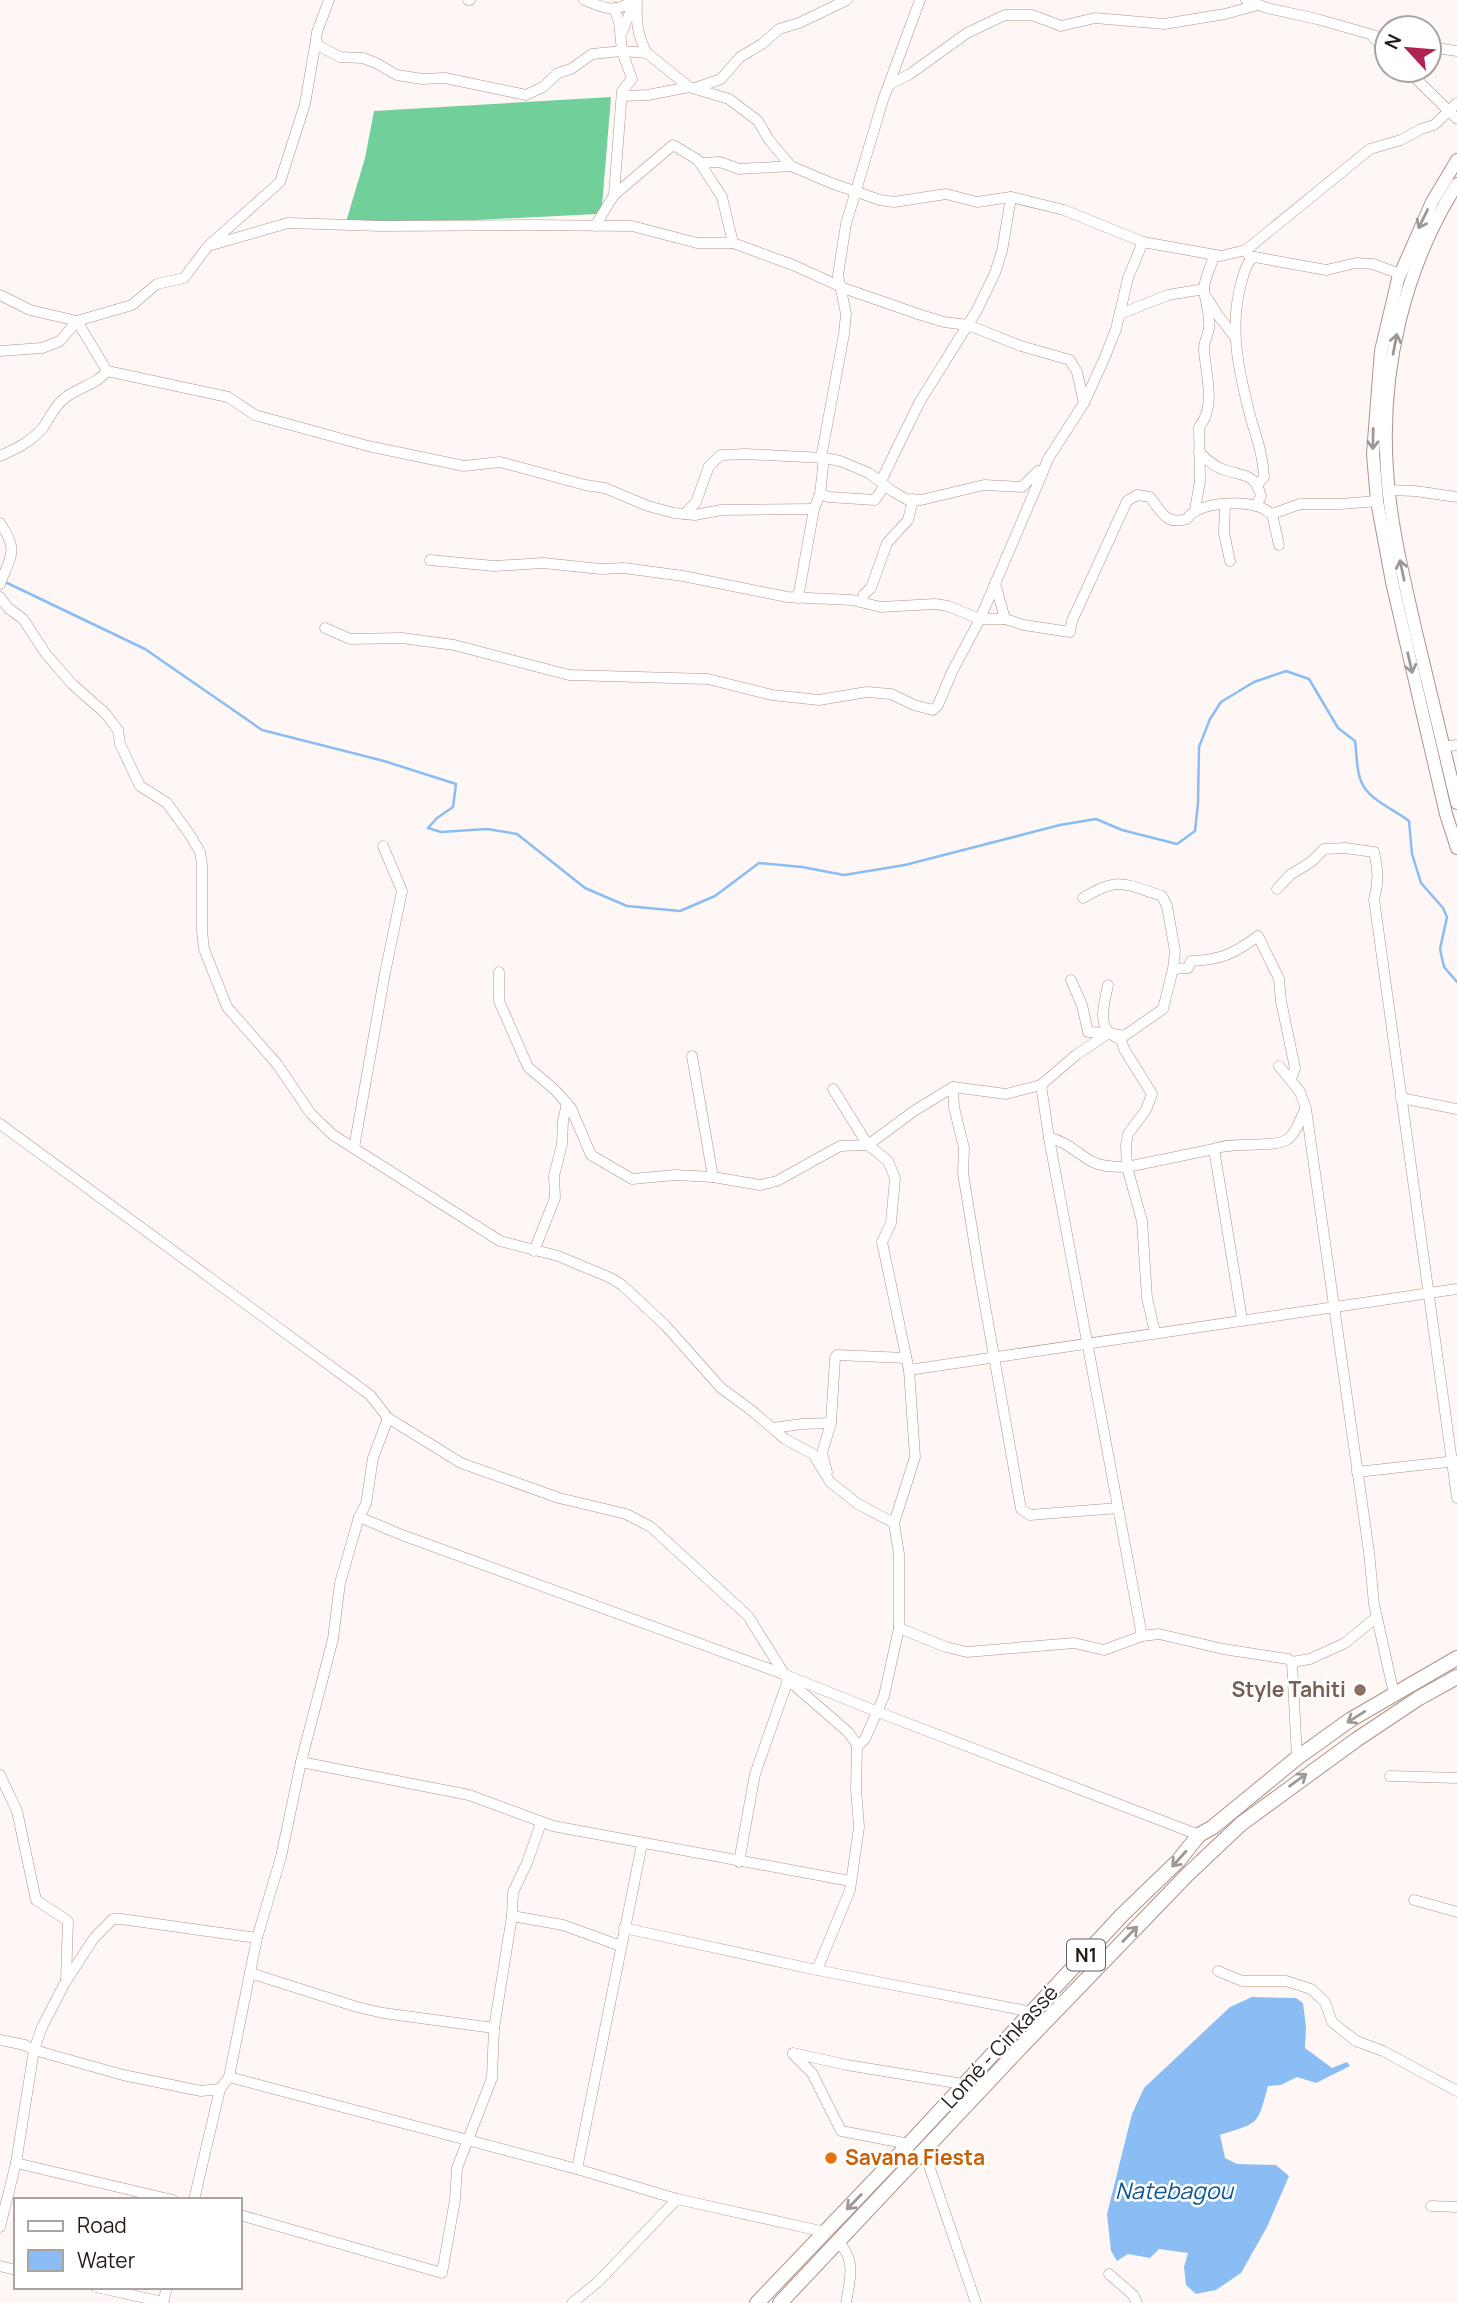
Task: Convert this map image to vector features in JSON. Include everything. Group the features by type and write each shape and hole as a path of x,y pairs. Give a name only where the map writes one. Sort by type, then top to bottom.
{"highway":[{"name":"Lomé - Cinkassé","path":"780,2303 831,2236 909,2144 1122,1915 1178,1861 1199,1835 1213,1827 1297,1758 1350,1720 1457,1658"},
{"name":"Lomé - Cinkassé","path":"757,2303 923,2151 1140,1924 1241,1824 1356,1740 1419,1698 1457,1677"}],"main road":[{"path":"1457,160 1432,201 1399,274 1383,340 1373,454 1377,501 1392,582 1446,814 1457,848"},
{"path":"1457,184 1422,251 1400,321 1388,388 1386,427 1389,490 1396,541 1457,803"}],"street":[{"path":"0,295 30,310 77,321 132,305 157,284 184,278 208,246 280,182 305,104 320,20 329,0"},
{"path":"584,0 606,9 611,4"},
{"path":"611,4 625,7 634,0"},
{"path":"621,36 634,0"},
{"path":"634,0 636,27 647,53"},
{"path":"622,96 648,95 721,79 740,57 762,44 779,29 799,23 847,0"},
{"path":"797,597 814,509 820,494 822,458 844,334 846,314 838,275 846,224 889,85 920,0"},
{"path":"1246,0 1372,37"},
{"path":"611,4 639,38"},
{"path":"611,4 632,79 622,91 614,195"},
{"path":"889,85 910,74 967,33 1004,15 1032,15 1061,26 1095,18 1164,24 1225,14 1258,5"},
{"path":"316,40 325,50 340,57 363,58 397,75 444,78 526,95 543,87 558,73 571,69 592,54 622,51 647,53 692,87 729,99 758,121 769,140 792,166 831,183 894,202 946,194 977,202 1011,197 1064,210 1143,242 1214,255 1234,254 1326,270 1356,263 1373,264 1399,274"},
{"path":"1420,84 1457,119"},
{"path":"1234,254 1246,250 1370,149 1401,140 1434,125 1457,103"},
{"path":"595,226 614,195 673,145 699,163 722,197 733,243"},
{"path":"699,163 720,162 739,169 792,166"},
{"path":"820,494 842,499 875,500 919,403 995,273 1002,251 1011,197"},
{"path":"208,246 288,223 381,226 632,226 697,243 733,243 921,315 967,325 1021,346 1070,360 1077,372 1084,403"},
{"path":"325,628 350,639 402,638 454,645 569,675 708,679 772,695 819,700 867,692 891,694 933,710 939,705 952,672 980,619 1048,459 1084,403 1116,329 1128,278 1143,242"},
{"path":"1195,510 1200,481 1199,427 1205,421 1208,409 1209,377 1204,344 1209,330 1205,292 1214,255"},
{"path":"1254,257 1248,261 1239,291 1234,336 1244,392 1263,464 1264,477 1258,484"},
{"path":"1120,314 1168,295 1205,292"},
{"path":"1205,292 1234,336"},
{"path":"0,351 42,348 60,341 77,321"},
{"path":"77,321 107,371 228,397 255,415 368,446 464,466 500,462 605,488 648,506 674,513 695,515 721,510 814,509"},
{"path":"0,456 23,446 42,429 54,408 66,397 99,381 107,371"},
{"path":"1199,452 1219,469 1249,477 1258,484 1261,496 1256,506"},
{"path":"685,514 696,502 709,466 721,455 822,458 861,469 899,497 913,499 984,485 1021,487 1038,471 1042,474"},
{"path":"1389,490 1457,498"},
{"path":"430,560 494,566 542,563 601,569 624,568 797,597 862,602 881,607 935,604 948,606 980,619 1005,619 1024,625 1070,632 1072,621 1127,501 1137,495 1150,498 1168,519 1175,522 1187,519 1192,511 1210,505 1256,506 1272,514 1300,503 1377,501"},
{"path":"862,602 864,594 871,588 887,543 908,520 913,499"},
{"path":"1225,505 1223,522 1230,561"},
{"path":"1272,514 1279,545"},
{"path":"0,523 11,539 12,557 0,584"},
{"path":"995,583 1005,619"},
{"path":"0,597 8,608 23,619 46,654 72,684 105,713 118,730 120,744 140,786 167,803 190,835 200,852 202,865 204,949 228,1007 277,1064 311,1114 333,1135 500,1241 558,1256 622,1285 665,1325 721,1388 785,1439 813,1454 830,1482 866,1509 894,1523"},
{"path":"1443,747 1457,745"},
{"path":"354,1148 402,891 383,846"},
{"path":"1277,890 1290,875 1324,849 1346,848 1374,852 1378,869 1378,887 1374,899 1454,1461 1457,1498"},
{"path":"1071,980 1082,1005 1087,1031 1124,1036 1163,1009 1173,969 1175,951 1167,906 1162,896 1117,882 1103,886 1083,898"},
{"path":"1173,969 1188,968 1191,961 1216,960 1243,948 1258,936 1279,979 1295,1068 1291,1079"},
{"path":"499,972 499,1001 528,1067 572,1108 591,1155 619,1174 632,1179 675,1175 713,1177 760,1185 777,1181 840,1146 868,1145 914,1111 953,1087 1006,1094 1041,1085 1076,1055 1109,1033"},
{"path":"1108,985 1103,1027 1121,1040 1152,1094 1146,1110 1128,1134 1127,1167 1142,1221 1147,1298 1155,1332"},
{"path":"692,1056 713,1177"},
{"path":"1279,1066 1300,1092 1306,1109 1336,1308 1377,1617 1394,1694"},
{"path":"1041,1085 1142,1636"},
{"path":"953,1087 954,1107 964,1148 963,1173 1023,1512 1030,1515 1118,1508"},
{"path":"817,1970 848,1896 859,1827 856,1753 858,1746 865,1739 889,1682 899,1628 899,1554 894,1523 915,1457 909,1370 882,1242 891,1223 895,1178 888,1161 868,1145 833,1089"},
{"path":"1401,1098 1457,1109"},
{"path":"534,1251 555,1198 554,1177 562,1144 567,1103"},
{"path":"1049,1138 1060,1140 1095,1163 1127,1167 1234,1143 1283,1141 1293,1134 1306,1109"},
{"path":"0,1124 370,1395 388,1418 422,1441 474,1469 549,1495 642,1521 675,1547 748,1616 787,1677 848,1732 858,1746"},
{"path":"878,1153 880,1136"},
{"path":"1214,1149 1242,1319"},
{"path":"909,1370 1457,1289"},
{"path":"830,1482 822,1453 831,1423 836,1357 906,1358"},
{"path":"194,2198 220,2089 229,2077 257,1938 281,1857 301,1762 333,1639 340,1583 359,1517 366,1504 373,1458 388,1418"},
{"path":"773,1428 831,1423"},
{"path":"1357,1472 1454,1461"},
{"path":"359,1517 1199,1835"},
{"path":"899,1628 946,1647 967,1652 1074,1643 1104,1650 1142,1636 1159,1634 1223,1649 1288,1659 1292,1662 1310,1659 1345,1643 1377,1617"},
{"path":"1292,1662 1297,1758"},
{"path":"739,1862 755,1774 787,1677"},
{"path":"301,1762 462,1794 553,1826 850,1881"},
{"path":"0,1775 17,1811 36,1900 68,1921 66,1980"},
{"path":"1390,1776 1457,1778"},
{"path":"242,2217 442,2273 455,2200 457,2168 490,2084 494,2028 512,1916 513,1892 541,1824"},
{"path":"577,2169 642,1844"},
{"path":"1414,1900 1457,1912"},
{"path":"512,1916 563,1925 621,1946"},
{"path":"0,2227 16,2163 34,2050 42,2027 66,1980 94,1938 113,1919 131,1919 257,1938"},
{"path":"624,1928 817,1970 1032,2012"},
{"path":"1218,1971 1242,1982 1286,1981 1311,1989 1325,2002 1332,2022 1356,2041 1383,2051 1457,2091"},
{"path":"250,1973 370,2010 494,2028"},
{"path":"0,2040 123,2075 201,2091 220,2089"},
{"path":"909,2144 841,2131 812,2073 793,2053 847,2065 963,2084"},
{"path":"229,2077 577,2169 677,2200 831,2236 846,2250 852,2270 846,2303"},
{"path":"923,2151 976,2303"},
{"path":"16,2163 165,2198"},
{"path":"572,2303 598,2282 677,2200"},
{"path":"1431,2206 1457,2207"},
{"path":"1109,2274 1133,2295 1137,2303"},
{"path":"105,2289 163,2302"}],"green space":[{"path":"611,97 602,206 597,214 416,223 346,222 365,158 374,111"}],"water":[{"name":"Natebagou","path":"1252,1997 1296,1998 1303,2003 1305,2048 1332,2068 1347,2062 1350,2066 1316,2083 1297,2077 1281,2085 1268,2086 1255,2121 1220,2135 1225,2158 1237,2164 1276,2165 1289,2176 1267,2227 1241,2273 1216,2290 1196,2294 1186,2285 1184,2267 1188,2253 1159,2249 1150,2258 1128,2254 1117,2261 1111,2251 1107,2214 1132,2114 1144,2088 1230,2007"}],"waterway":[{"path":"3,581 145,649 262,730 384,761 456,784 453,807 428,828 441,832 487,829 517,834 585,888 627,906 680,911 715,896 759,863 844,875 905,865 1060,825 1096,819 1122,830 1177,844 1195,831 1199,747 1210,719 1221,702 1254,682 1286,671 1309,679 1338,728 1355,741 1358,772 1364,788 1375,799 1409,821 1412,854 1421,883 1443,908 1447,917 1440,949 1444,967 1457,982"}],"place":[{"name":"Style Tahiti","path":"1360,1690"},
{"name":"Savana Fiesta","path":"831,2158"}]}
